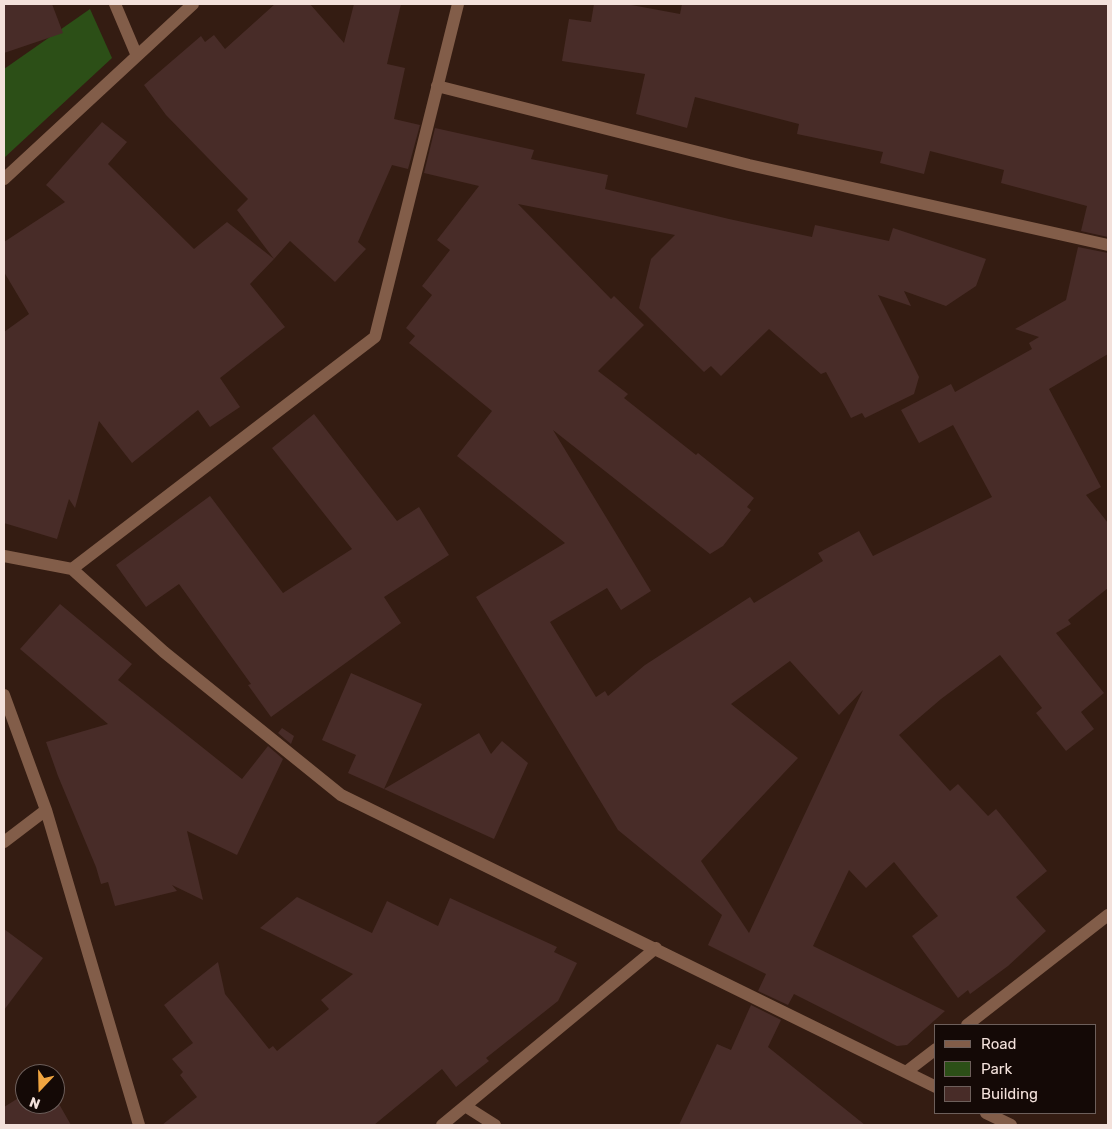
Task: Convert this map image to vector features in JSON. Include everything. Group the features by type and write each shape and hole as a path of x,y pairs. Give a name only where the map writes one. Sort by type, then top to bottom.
{"street":[{"path":"115,4 137,56"},
{"path":"4,179 193,4"},
{"path":"72,569 375,337 458,4"},
{"path":"437,86 748,165 1108,245"},
{"path":"4,556 72,569 164,652 341,796 656,948 934,1086"},
{"path":"4,695 46,810 139,1125"},
{"path":"4,842 46,810"},
{"path":"968,1024 1108,915"},
{"path":"442,1125 656,948"},
{"path":"906,1072 934,1051"},
{"path":"465,1106 495,1125"},
{"path":"988,1114 1011,1125"}],"green space":[{"path":"90,9 112,58 4,158 4,69"}],"building":[{"path":"4,4 52,4 63,33 4,53"},
{"path":"275,4 310,4 344,43 354,4 401,4 387,64 405,68 394,119 420,125 408,169 392,165 358,242 366,249 335,282 290,241 274,259 237,210 248,199 166,115 144,85 201,36 205,42 214,35 225,49"},
{"path":"594,4 626,4 680,14 682,4 1108,4 1108,237 1081,231 1087,206 1001,183 1004,170 930,151 924,174 880,163 883,152 797,134 799,124 695,97 687,128 636,114 645,74 562,61 569,19 591,22"},
{"path":"102,122 127,142 108,164 194,249 227,222 274,259 250,284 285,327 220,378 240,407 210,427 198,410 132,463 99,421 75,508 69,499 57,539 4,523 4,332 29,314 4,272 4,242 65,202 46,185"},
{"path":"435,128 534,150 531,159 608,175 605,189 729,219 812,237 815,225 889,241 893,228 986,259 976,286 946,306 904,291 911,306 878,295 919,377 914,394 865,418 862,413 851,418 826,372 821,374 769,329 721,376 711,366 704,372 639,308 651,259 675,235 518,204 611,299 614,296 644,325 598,371 628,394 624,398 696,455 698,453 754,498 747,507 751,510 723,546 710,554 553,430 651,591 621,610 607,588 550,622 596,697 605,691 608,696 645,665 750,597 754,603 823,561 818,553 859,531 873,556 992,497 953,425 919,443 901,410 951,384 955,392 1032,349 1029,343 1039,337 1015,329 1066,300 1078,247 1108,253 1108,354 1049,389 1101,487 1086,495 1108,523 1108,588 1068,620 1071,624 1056,633 1104,693 1081,712 1094,729 1066,751 1036,713 1042,708 1000,655 941,699 899,735 950,791 958,784 988,816 996,809 1047,871 1016,897 1046,931 1008,966 970,994 968,990 958,998 912,936 938,916 894,862 866,888 849,870 813,946 945,1011 907,1045 897,1046 794,994 788,1005 758,991 766,974 708,945 722,915 618,830 476,597 565,543 457,456 492,411 409,343 415,336 406,328 432,295 422,286 450,250 437,240 479,186 424,173","holes":["790,661 839,715 863,690 749,933 701,861 798,758 731,704"]},
{"path":"314,414 397,521 419,507 449,555 384,597 401,623 271,717 248,685 251,684 179,584 146,607 116,565 210,496 283,593 352,549 272,448"},
{"path":"60,604 132,664 118,680 242,779 268,746 283,759 237,855 187,831 203,900 172,885 177,891 115,906 108,882 101,884 46,742 108,724 20,649"},
{"path":"351,673 422,704 384,789 348,773 356,755 322,740"},
{"path":"282,728 294,736 291,744 278,733"},
{"path":"479,733 491,754 502,741 528,763 494,839 384,789"},
{"path":"297,897 372,933 387,901 438,926 450,898 557,947 554,952 577,963 558,1001 486,1058 489,1061 456,1087 442,1069 374,1125 162,1125 197,1097 180,1075 183,1072 172,1059 193,1043 164,1005 218,962 225,994 269,1049 273,1046 277,1051 329,1009 321,1000 353,974 260,928"},
{"path":"4,929 43,958 4,1010"},
{"path":"751,1005 781,1020 768,1047 865,1125 679,1125 717,1044 731,1050"},
{"path":"15,1100 15,1114 65,1114 71,1125 4,1125 4,1107"}]}
